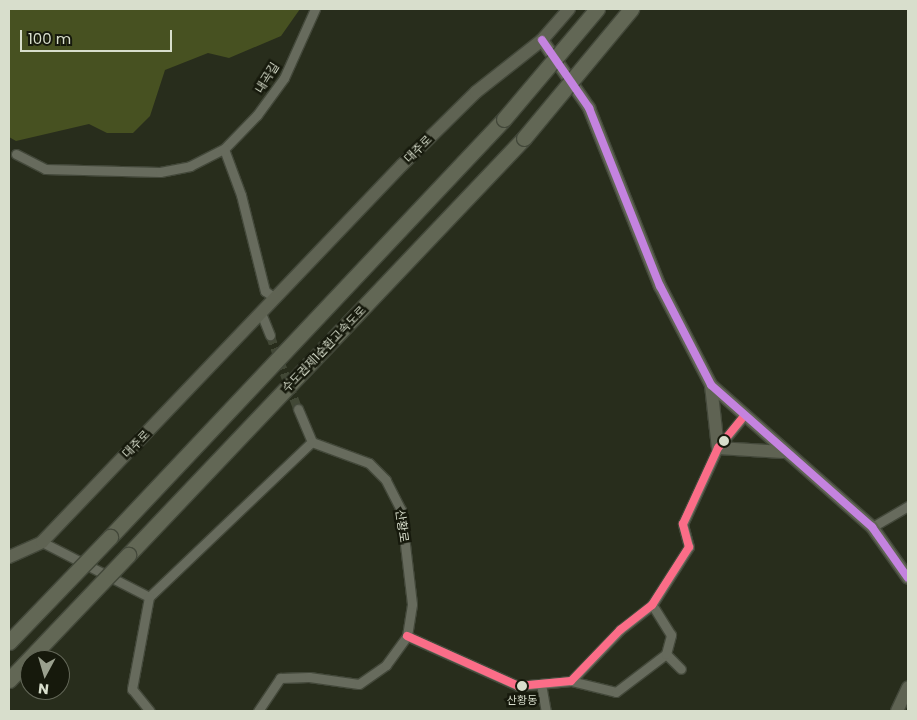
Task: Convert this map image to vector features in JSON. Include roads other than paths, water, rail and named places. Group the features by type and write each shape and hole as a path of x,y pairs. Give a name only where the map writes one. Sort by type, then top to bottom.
{"highway":[{"name":"수도권제1순환고속도로","path":"9,642 504,119 597,9"},
{"name":"수도권제1순환고속도로","path":"9,680 524,138 631,9"}],"street":[{"name":"내곡길","path":"224,149 257,115 284,78 315,9"},
{"name":"대주로","path":"9,557 42,542 476,92 542,40 570,9"},
{"path":"542,40 589,108 660,286 711,385 783,452 872,527 908,578"},
{"path":"16,154 24,162 45,169 160,172 190,166 224,149 241,194 265,291 276,298"},
{"path":"261,313 270,335"},
{"path":"711,385 718,448"},
{"path":"150,711 132,689 149,597 312,442 298,409"},
{"path":"571,681 620,630 652,605 689,547 683,524 718,448 744,416"},
{"name":"산황로","path":"258,711 280,678 310,678 359,684 386,665 407,636 412,604 401,510 386,480 369,462 312,442"},
{"path":"718,448 783,452"},
{"path":"872,527 908,506"},
{"path":"42,542 149,597"},
{"path":"407,636 518,686 571,681 616,692 666,654 671,635 652,605"},
{"path":"666,654 681,669"},
{"path":"541,684 546,711"},
{"path":"897,711 908,687"}],"tunnel":[{"path":"270,335 298,409"}],"place":[{"name":"산황동","path":"522,686"}]}
